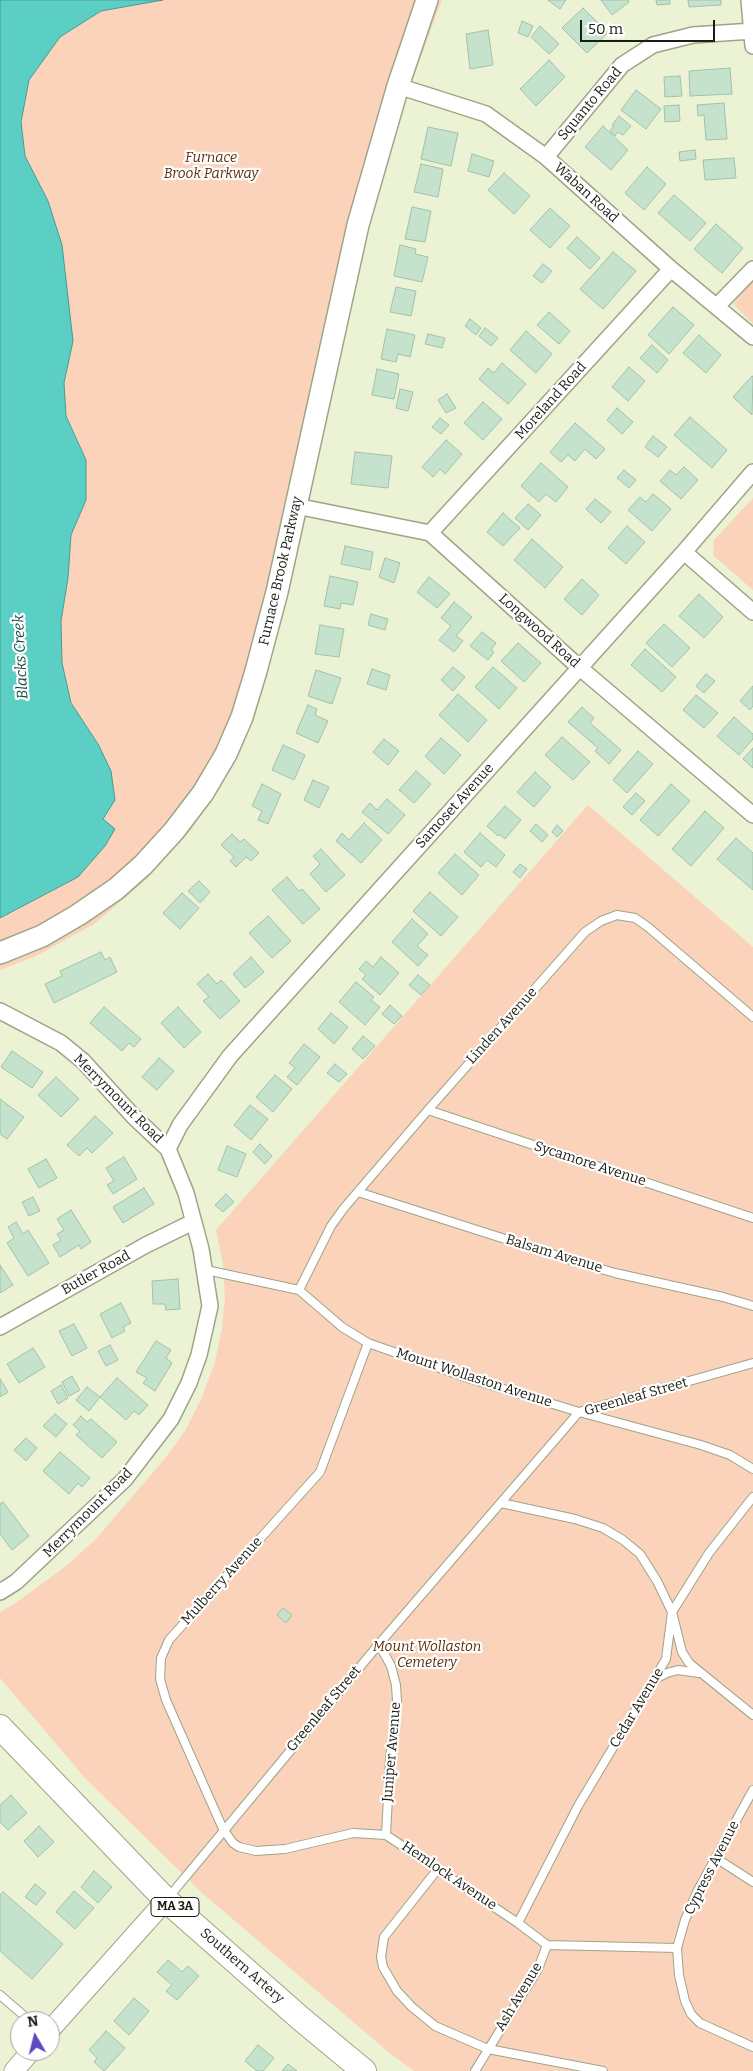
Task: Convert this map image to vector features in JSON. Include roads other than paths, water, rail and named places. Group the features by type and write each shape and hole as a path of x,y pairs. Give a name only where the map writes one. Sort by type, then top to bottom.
{"main road":[{"name":"Furnace Brook Parkway","path":"0,954 42,936 78,915 116,889 143,865 174,831 203,793 226,754 242,717 273,610 358,225 398,86 427,0"},
{"name":"Southern Artery","path":"0,1727 166,1900 300,2018 364,2071"}],"street":[{"path":"750,0 753,46"},
{"name":"Squanto Road","path":"546,157 622,65 653,45 693,35 752,31"},
{"name":"Waban Road","path":"398,86 486,114 546,157 671,269 753,337"},
{"name":"Moreland Road","path":"430,533 671,269"},
{"path":"717,306 753,269"},
{"name":"Samoset Avenue","path":"168,1149 180,1125 230,1056 684,552 753,472"},
{"path":"296,506 430,533"},
{"name":"Longwood Road","path":"430,533 580,668 753,815"},
{"path":"684,552 753,612"},
{"name":"Merrymount Road","path":"0,1592 16,1582 125,1479 171,1419 189,1383 207,1325 210,1306 206,1270 186,1193 168,1149 134,1117 83,1061 61,1043 2,1016"},
{"name":"Butler Road","path":"0,1327 146,1245 193,1222"},
{"name":"Greenleaf Street","path":"60,2019 166,1900"},
{"path":"14,2071 22,2061"}],"lane":[{"name":"Linden Avenue","path":"299,1290 331,1226 358,1192 585,932 609,918 626,916 634,918 753,1017"},
{"name":"Sycamore Avenue","path":"428,1110 753,1218"},
{"name":"Balsam Avenue","path":"358,1192 615,1273 723,1297 753,1306"},
{"name":"Mount Wollaston Avenue","path":"206,1270 299,1290 342,1327 368,1343 471,1379 579,1412 701,1445 730,1455 753,1469"},
{"name":"Mulberry Avenue","path":"223,1829 166,1700 160,1679 161,1658 170,1640 320,1472 368,1343"},
{"name":"Greenleaf Street","path":"166,1900 223,1829 379,1644 579,1412 753,1363"},
{"name":"Cedar Avenue","path":"518,1923 578,1806 666,1659 672,1612 709,1553 753,1497"},
{"path":"501,1503 575,1519 603,1528 623,1540 640,1554 650,1568 672,1612 682,1652 689,1663 753,1715"},
{"name":"Juniper Avenue","path":"379,1644 391,1666 396,1685 397,1701 390,1759 386,1835"},
{"path":"654,1680 678,1670 702,1674"},
{"name":"Cypress Avenue","path":"677,1948 685,1920 697,1892 753,1790"},
{"name":"Hemlock Avenue","path":"223,1829 239,1847 256,1851 285,1849 354,1833 386,1835 518,1923 547,1945"},
{"path":"716,1858 753,1882"},
{"path":"437,1870 387,1931 381,1950 383,1968 397,1991 412,2007 435,2026 488,2049 603,2071"},
{"path":"547,1945 677,1948 679,1975 685,2001 691,2014 700,2023 753,2047"},
{"name":"Ash Avenue","path":"476,2071 538,1968 547,1945"},
{"path":"0,1995 18,2011"}],"water":[{"name":"Blacks Creek","path":"0,0 163,0 101,11 60,37 29,80 21,122 25,156 48,201 62,245 73,341 64,383 66,416 86,460 86,500 71,535 68,578 61,621 62,663 71,703 98,744 111,771 115,800 103,819 115,829 105,846 78,877 0,918"}],"park label":[{"name":"Mount Wollaston Cemetery","path":"427,1655"}]}
